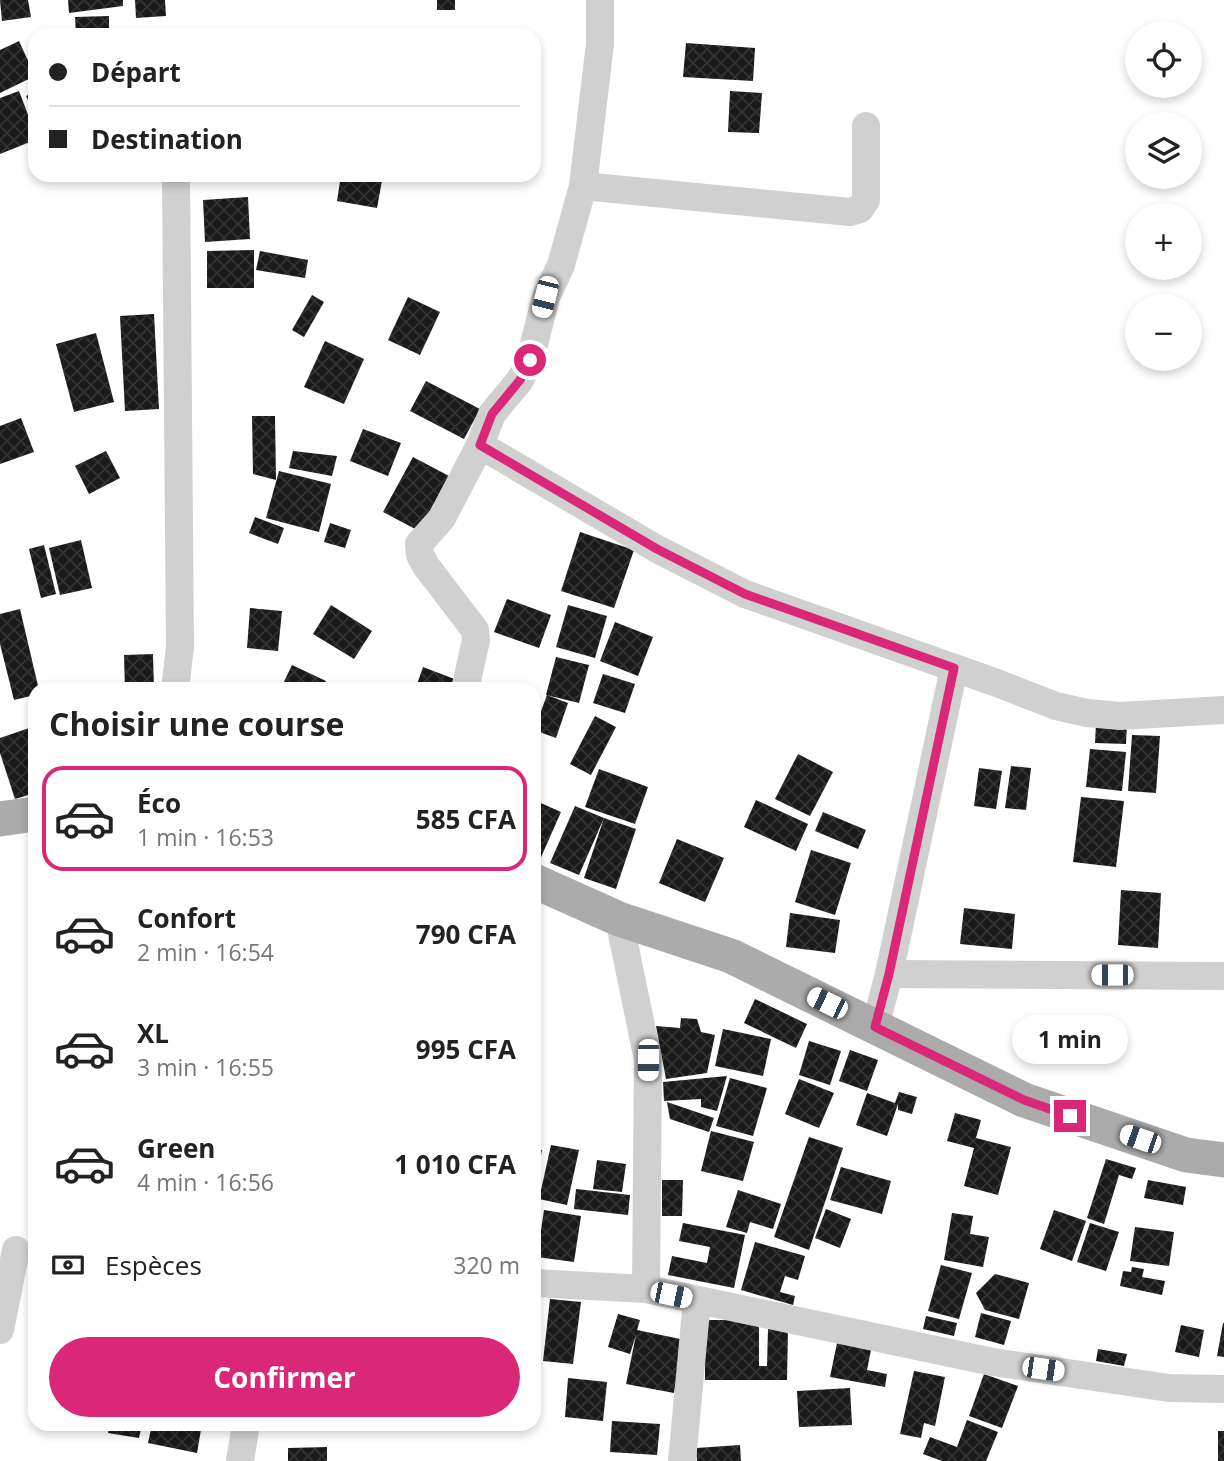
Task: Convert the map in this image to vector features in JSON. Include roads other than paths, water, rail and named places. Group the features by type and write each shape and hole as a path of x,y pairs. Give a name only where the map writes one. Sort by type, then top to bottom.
{"main road":[{"path":"0,819 28,815"},
{"path":"541,884 619,919 731,956 1024,1100 1186,1155 1224,1160"}],"street":[{"path":"467,682 476,640 475,630 426,566 420,555 419,544 442,518 480,445 492,414 520,380 530,360 545,297 561,265 583,186 600,44 600,0"},
{"path":"583,186 850,212 860,209 866,200 866,126"},
{"path":"176,182 180,647 176,682"},
{"path":"480,445 657,549 745,594 1056,706 1087,713 1120,716 1224,710"},
{"path":"875,1027 889,974 954,668"},
{"path":"619,919 648,1060 646,1289"},
{"path":"889,974 1224,976"},
{"path":"0,1330 17,1249"},
{"path":"541,1283 646,1289 993,1362 1169,1388 1224,1389"},
{"path":"682,1461 697,1300"},
{"path":"240,1461 245,1431"}]}
